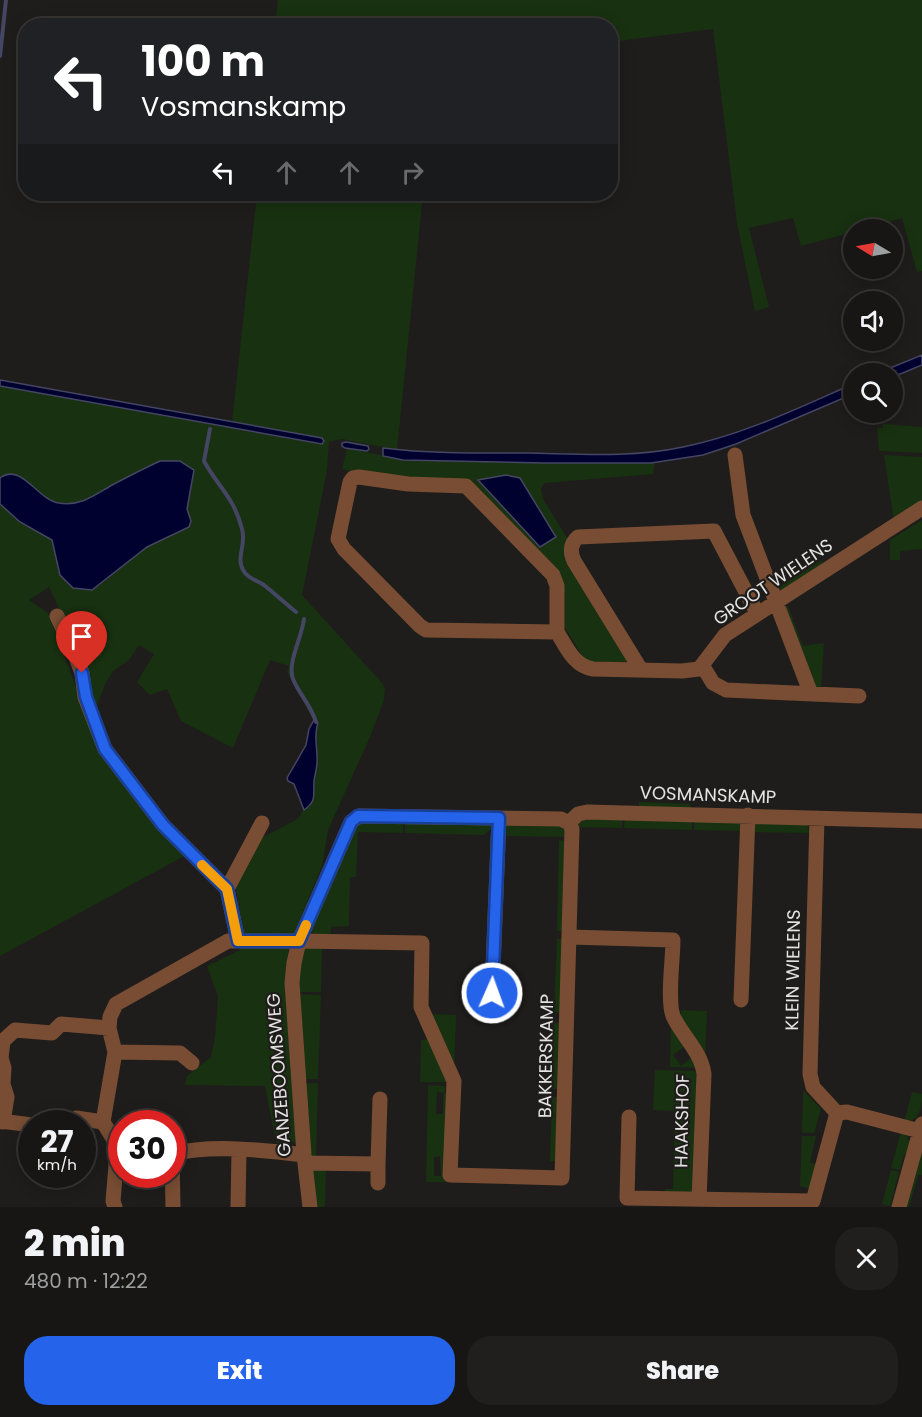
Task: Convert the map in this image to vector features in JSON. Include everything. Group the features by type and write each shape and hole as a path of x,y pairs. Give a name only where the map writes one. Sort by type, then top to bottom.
{"street":[{"path":"735,455 743,515 811,694"},
{"path":"557,632 426,630 420,626 344,549 338,538 350,482 353,478 359,477 408,484 466,486 553,575 557,586 557,632 583,668 693,671 702,665 713,683 726,690 859,696"},
{"name":"GROOT WIELENS","path":"702,665 725,635 922,508"},
{"path":"641,670 574,561 571,547 578,537 714,531 757,613"},
{"path":"57,616 76,657 92,718 109,755 163,825 227,889 238,941"},
{"name":"VOSMANSKAMP","path":"569,823 578,814 586,812 922,820"},
{"name":"GANZEBOOMSWEG","path":"310,1207 304,1159 292,983 294,963 299,941 350,826 354,819 364,815 499,818"},
{"path":"741,1000 748,815"},
{"path":"492,993 499,818 561,819 569,823"},
{"name":"KLEIN WIELENS","path":"816,818 810,1074 813,1087 837,1113"},
{"path":"227,889 262,823"},
{"name":"BAKKERSKAMP","path":"299,941 422,943 421,1007 454,1081 450,1175 562,1178 572,829 569,823"},
{"name":"HAAKSHOF","path":"568,937 674,940 671,1007 675,1019 704,1070 699,1200"},
{"path":"108,1130 103,1122 115,1052 109,1028 110,1017 116,1004 228,941 299,941"},
{"path":"18,1124 2,1122 7,1097 3,1084 4,1068 1,1058 3,1041 15,1030 52,1033 61,1024 109,1028"},
{"path":"115,1052 180,1053 192,1062"},
{"path":"378,1182 380,1099"},
{"path":"629,1117 627,1198 813,1201 837,1113 847,1112 921,1128 899,1207"},
{"path":"96,1121 103,1122"},
{"path":"186,1150 239,1150 304,1159 378,1164"},
{"path":"238,1207 239,1150"},
{"path":"114,1188 115,1207"},
{"path":"173,1188 173,1207"}],"green space":[{"path":"278,0 922,0 922,271 917,272 902,218 843,219 843,235 801,246 793,218 749,228 769,307 755,311 737,223 713,29 618,41 618,18 276,18"},
{"path":"256,201 422,201 397,450 342,439 329,442 327,470 302,595 385,688 384,700 370,737 328,830 322,866 293,936 279,933 244,936 235,883 263,837 298,819 305,807 309,807 313,797 317,768 315,735 317,723 287,672 289,666 270,660 233,748 181,721 167,689 150,695 137,682 154,654 139,645 129,660 113,671 105,684 94,714 62,629 58,606 49,587 29,600 48,613 102,756 188,854 0,956 0,504 20,522 52,540 65,577 73,588 84,590 99,586 147,547 172,536 191,521 187,509 194,470 112,486 83,502 52,502 16,474 0,478 0,386 322,444 322,438 232,422"},
{"path":"883,424 922,427 922,453 879,451 877,428 883,428"},
{"path":"347,448 403,460 655,462 653,474 544,483 541,489 543,499 568,539 627,661 624,663 585,660 562,623 562,583 468,481 399,480 342,469"},
{"path":"884,455 922,457 922,503 894,521"},
{"path":"922,520 922,549 900,551 900,560 890,560 890,540"},
{"path":"822,560 824,566 781,590 777,588"},
{"path":"788,606 803,646 824,643 821,687 817,690 784,609"},
{"path":"639,802 690,804 690,808 639,808"},
{"path":"623,816 622,828 577,827 584,817"},
{"path":"625,816 692,818 692,830 624,828"},
{"path":"694,818 741,819 742,831 694,830"},
{"path":"753,820 806,823 810,833 752,832"},
{"path":"403,821 403,833 358,832 356,877 350,877 349,926 331,927 330,938 313,934 311,930 359,822"},
{"path":"405,821 490,823 491,829 484,835 405,833"},
{"path":"506,823 558,825 565,830 566,837 505,836"},
{"path":"559,840 566,841 563,931 557,931"},
{"path":"557,939 563,939 561,1013 554,1012"},
{"path":"289,946 285,987 296,1142 276,1143 265,1086 185,1085 187,1076 211,1057 215,1037 218,997 207,966 240,950 240,947"},
{"path":"322,946 321,992 297,992 297,973 304,949"},
{"path":"298,994 321,995 318,1079 304,1079"},
{"path":"681,1010 707,1011 705,1057 681,1017"},
{"path":"430,1014 456,1015 454,1072"},
{"path":"671,1019 701,1068 670,1067","holes":["684,1047 691,1058 681,1066 673,1055"]},
{"path":"554,1023 561,1023 559,1089 552,1089"},
{"path":"429,1039 450,1082 420,1082 421,1040"},
{"path":"655,1070 696,1071 696,1079 700,1080 693,1195 665,1194 665,1189 673,1189 675,1111 653,1110"},
{"path":"304,1083 318,1083 316,1158 310,1158"},
{"path":"428,1085 445,1086 445,1093 450,1094 448,1182 426,1182","holes":["437,1092 443,1093 443,1114 436,1114","440,1156 441,1176 434,1176 434,1157"]},
{"path":"803,1090 821,1109 814,1133 802,1133"},
{"path":"912,1092 922,1094 919,1113 913,1120 904,1122"},
{"path":"552,1097 559,1097 557,1161 550,1161"},
{"path":"901,1132 908,1138 909,1146 900,1170 891,1168"},
{"path":"802,1136 816,1136 810,1162 817,1165 811,1189 800,1186"},
{"path":"922,1148 922,1175 918,1175 909,1207 906,1207"},
{"path":"326,1168 325,1207 314,1207 311,1170"},
{"path":"891,1170 899,1172 890,1206 882,1204"}],"water":[{"path":"922,355 922,365 903,373 902,363"},
{"path":"0,380 322,438 324,441 322,444 0,386"},
{"path":"843,388 843,398 736,444 703,455 651,463 403,460 383,456 383,448 474,453 645,453 705,442 791,411"},
{"path":"342,443 368,446 369,449 367,451 345,448"},
{"path":"160,461 180,461 194,470 187,509 191,521 189,527 147,547 92,590 73,588 60,575 52,540 20,522 0,504 0,478 8,474 23,478 51,500 67,504 88,499"},
{"path":"506,475 520,478 556,537 540,547 478,480"},
{"path":"314,720 318,723 314,798 304,810 294,784 287,778 306,745 309,729"}],"waterway":[{"path":"0,56 6,0"},
{"path":"210,429 204,461 239,518 243,535 242,568 247,575 264,585 296,612"},
{"path":"304,619 293,658 292,673 316,722"}],"slow traffic":[{"path":"202,865 227,889 238,941 299,941 306,925"}],"route":[{"path":"82,673 92,718 105,749 163,825 227,889 238,941 299,941 351,822 358,816 499,818 492,993"}]}
